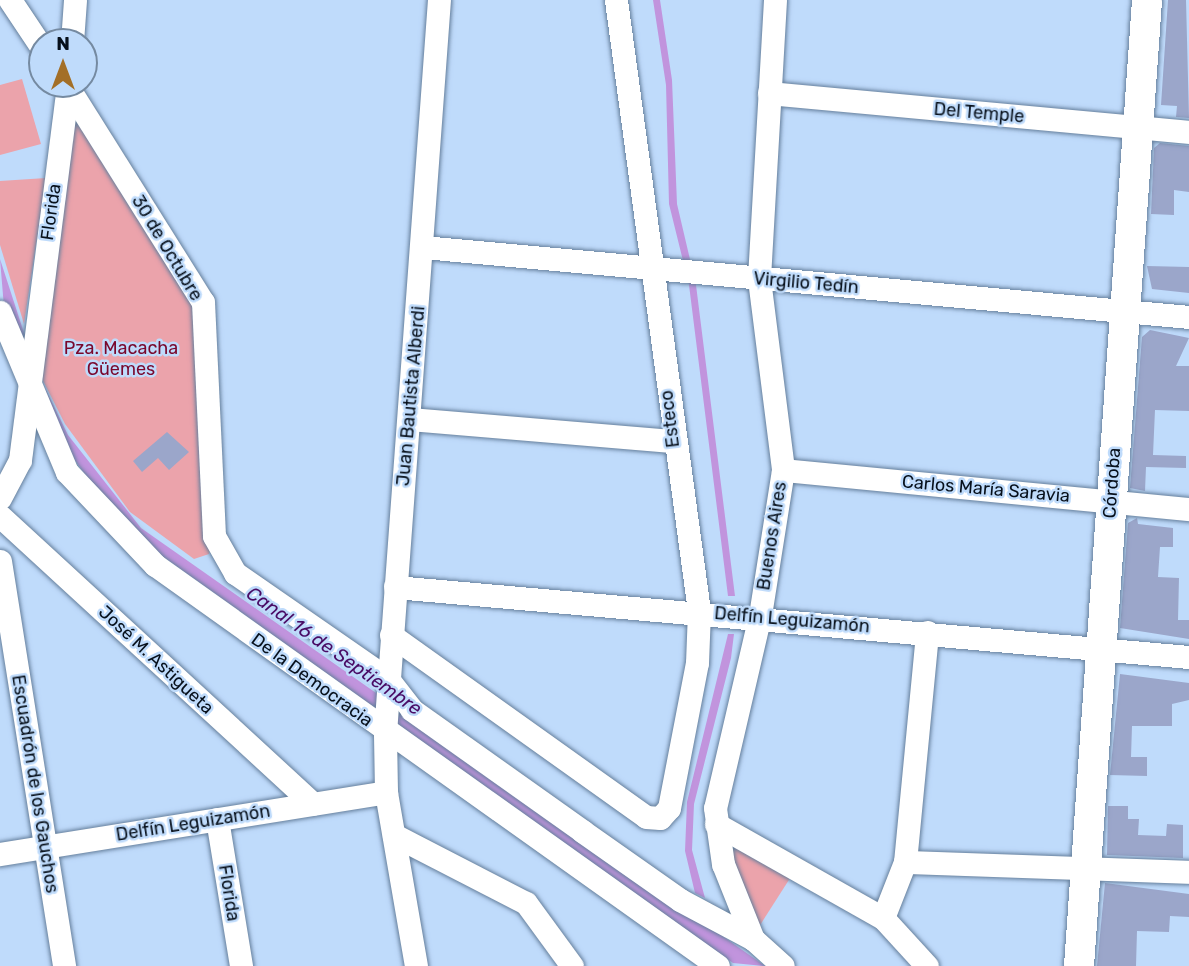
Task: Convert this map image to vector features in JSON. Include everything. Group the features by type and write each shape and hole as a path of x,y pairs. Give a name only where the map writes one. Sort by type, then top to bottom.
{"main road":[{"name":"Córdoba","path":"1079,966 1147,0"}],"street":[{"path":"10,0 29,28"},
{"path":"73,28 75,0"},
{"name":"Juan Bautista Alberdi","path":"416,966 386,792 385,733 387,679 423,247 439,0"},
{"name":"Esteco","path":"391,635 646,817 660,818 669,808 697,663 699,611 672,441 662,268 616,0"},
{"name":"Buenos Aires","path":"775,0 759,279 783,470 760,615 718,777 716,824 723,864 753,939 783,966"},
{"name":"Del Temple","path":"769,93 1189,132"},
{"name":"Florida","path":"29,377 66,98"},
{"name":"30 de Octubre","path":"76,98 202,302 214,536 221,555 235,573 387,679"},
{"name":"Virgilio Tedín","path":"423,247 1189,317"},
{"name":"De la Democracia","path":"0,312 67,472 155,565 385,733 718,966"},
{"path":"0,498 20,460 29,377"},
{"path":"410,419 672,441"},
{"name":"Carlos María Saravia","path":"783,470 1189,509"},
{"name":"José M. Astigueta","path":"0,516 313,804"},
{"name":"Escuadrón de los Gauchos","path":"0,561 64,966"},
{"name":"Delfín Leguizamón","path":"395,587 760,615 1189,657"},
{"path":"883,918 905,862 927,632"},
{"path":"387,679 412,710 582,831 680,900 753,939"},
{"name":"Delfín Leguizamón","path":"0,854 386,792"},
{"name":"Florida","path":"217,819 241,966"},
{"path":"716,824 883,918 927,966"},
{"path":"394,835 526,903 572,966"},
{"path":"905,862 1189,872"}],"green space":[{"path":"22,79 41,144 0,155 0,85"},
{"name":"Pza. Macacha Güemes","path":"75,117 197,301 211,539 209,554 194,559 130,512 65,424 39,373"},
{"path":"46,178 24,324 0,245 0,181"},
{"path":"720,830 794,872 755,933"}],"shaded area":[{"path":"653,0 660,0 672,80 677,204 696,285 735,596 728,596 689,285 669,204 666,85"},
{"path":"0,259 36,370 68,435 141,528 765,966 733,963 123,528 60,439 4,307"},
{"path":"728,634 734,634 731,658 694,804 692,850 705,898 695,893 685,851 687,802"}],"building":[{"path":"1168,0 1186,0 1189,118 1176,117 1177,106 1161,105"},
{"path":"1160,143 1189,146 1189,192 1174,190 1174,215 1151,214 1154,148"},
{"path":"1147,266 1189,267 1189,293 1152,289"},
{"path":"1150,330 1189,338 1176,366 1189,366 1189,411 1155,410 1153,455 1186,456 1186,468 1146,467 1145,491 1130,488 1142,337"},
{"path":"167,432 189,452 169,470 158,458 142,472 133,461"},
{"path":"1137,518 1138,524 1173,528 1173,547 1160,547 1158,577 1179,578 1178,620 1189,620 1189,639 1120,628 1128,523"},
{"path":"1120,674 1189,683 1189,700 1172,704 1172,726 1132,726 1131,757 1147,757 1147,776 1110,775"},
{"path":"1108,806 1128,806 1128,819 1139,819 1138,835 1166,836 1167,824 1183,825 1183,858 1107,855"},
{"path":"1105,883 1189,894 1189,917 1170,916 1169,932 1137,931 1136,966 1097,966"}],"water label":[{"name":"Canal 16 de Septiembre","path":"334,651"}]}
